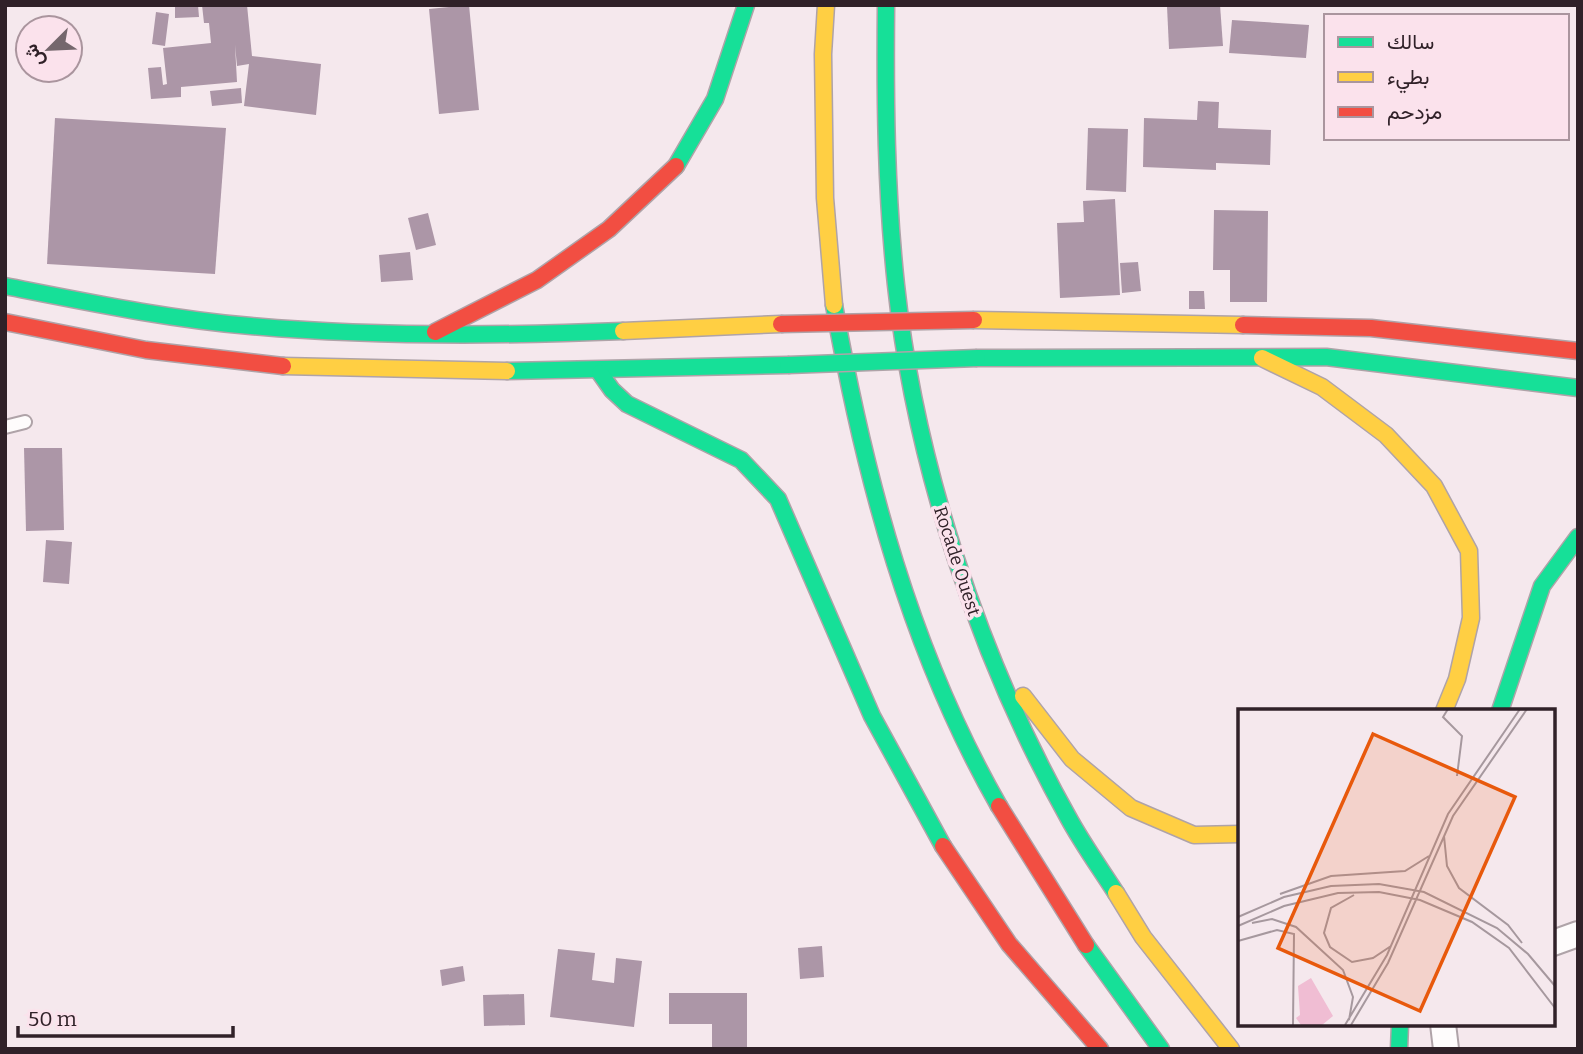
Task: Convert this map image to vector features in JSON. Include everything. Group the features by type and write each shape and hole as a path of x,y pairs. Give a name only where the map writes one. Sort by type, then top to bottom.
{"main road":[{"path":"435,332 537,280 609,229 674,169 715,99 746,5"},
{"path":"825,5 825,174 834,302 873,487 908,603 945,695 992,793 1059,906 1109,981 1161,1049"},
{"name":"Rocade Ouest","path":"886,5 884,164 896,305 925,457 960,580 1025,738 1077,836 1131,922 1231,1049"},
{"path":"5,286 137,312 287,329 599,335 781,324 974,320 1371,328 1516,362 1578,388"},
{"path":"5,322 163,352 287,366 600,373 977,358 1326,357 1516,362 1578,351"},
{"path":"599,335 600,373 611,391 629,406 715,444 740,459 760,476 778,499 887,747 930,825 991,920 1100,1049"},
{"path":"1262,358 1322,387 1386,435 1434,486 1469,551 1471,618 1457,679 1445,709"},
{"path":"1501,709 1542,586 1578,537"},
{"path":"989,653 1072,759 1131,808 1194,835 1238,834"},
{"path":"1399,1049 1400,1026"}],"street":[{"path":"1555,942 1578,934"},
{"path":"1443,1026 1446,1049"}],"lane":[{"path":"5,427 25,422"}],"building":[{"path":"175,5 198,5 199,17 175,18"},
{"path":"202,5 247,5 252,56 321,64 316,115 244,106 249,64 237,66 235,45 237,82 181,87 181,97 151,99 148,68 161,67 163,85 167,84 163,48 211,43 209,23 204,23"},
{"path":"469,5 479,110 439,114 429,9"},
{"path":"1220,5 1223,46 1169,49 1167,6"},
{"path":"156,12 169,14 165,46 152,44"},
{"path":"1232,20 1309,25 1306,58 1229,53"},
{"path":"241,88 242,103 212,106 210,91"},
{"path":"1198,101 1219,102 1218,128 1271,130 1270,165 1216,163 1216,170 1143,167 1144,118 1197,120"},
{"path":"55,118 226,128 215,274 47,264"},
{"path":"1088,128 1128,129 1126,192 1086,190"},
{"path":"1115,199 1120,295 1060,298 1057,223 1084,222 1083,201"},
{"path":"1214,210 1268,211 1267,302 1230,302 1230,270 1213,270"},
{"path":"428,213 436,245 416,250 408,218"},
{"path":"410,252 413,280 381,282 379,255"},
{"path":"1138,262 1141,291 1122,293 1120,263"},
{"path":"1189,291 1204,291 1205,309 1189,309"},
{"path":"24,448 62,448 64,530 26,531"},
{"path":"46,540 72,542 69,584 43,582"},
{"path":"822,946 824,977 800,979 798,948"},
{"path":"558,949 595,953 592,980 614,983 616,958 642,961 634,1027 550,1017"},
{"path":"463,966 465,981 442,986 440,970"},
{"path":"669,993 747,993 747,1049 712,1049 712,1024 669,1024"},
{"path":"524,994 525,1025 484,1026 483,995"}],"traffic: fast":[{"path":"676,166 715,99 746,5"},
{"path":"886,5 887,145 896,285 905,353 936,491 956,559 1007,693 1068,817 1116,893"},
{"path":"5,286 158,314 297,330 437,334 623,331"},
{"path":"834,305 860,435 895,563 940,687 999,806"},
{"path":"977,358 1326,357 1578,388"},
{"path":"788,365 977,358"},
{"path":"507,371 788,365"},
{"path":"600,373 612,390 627,404 741,460 778,499 872,716 943,846"},
{"path":"1501,709 1542,586 1578,537"},
{"path":"1086,945 1161,1049"},
{"path":"1399,1049 1400,1026"}],"traffic: slow":[{"path":"826,5 823,54 825,198 834,305"},
{"path":"974,320 1243,325"},
{"path":"623,331 781,324"},
{"path":"1262,358 1322,387 1386,435 1434,486 1469,551 1471,618 1457,679 1445,709"},
{"path":"283,366 507,371"},
{"path":"1023,696 1072,759 1131,808 1194,835 1238,834"},
{"path":"1116,893 1143,937 1231,1049"}],"traffic: jam":[{"path":"435,332 537,280 609,229 676,166"},
{"path":"781,324 974,320"},
{"path":"5,322 146,350 283,366"},
{"path":"1243,325 1371,328 1578,351"},
{"path":"999,806 1086,945"},
{"path":"943,846 1009,944 1100,1049"}]}
